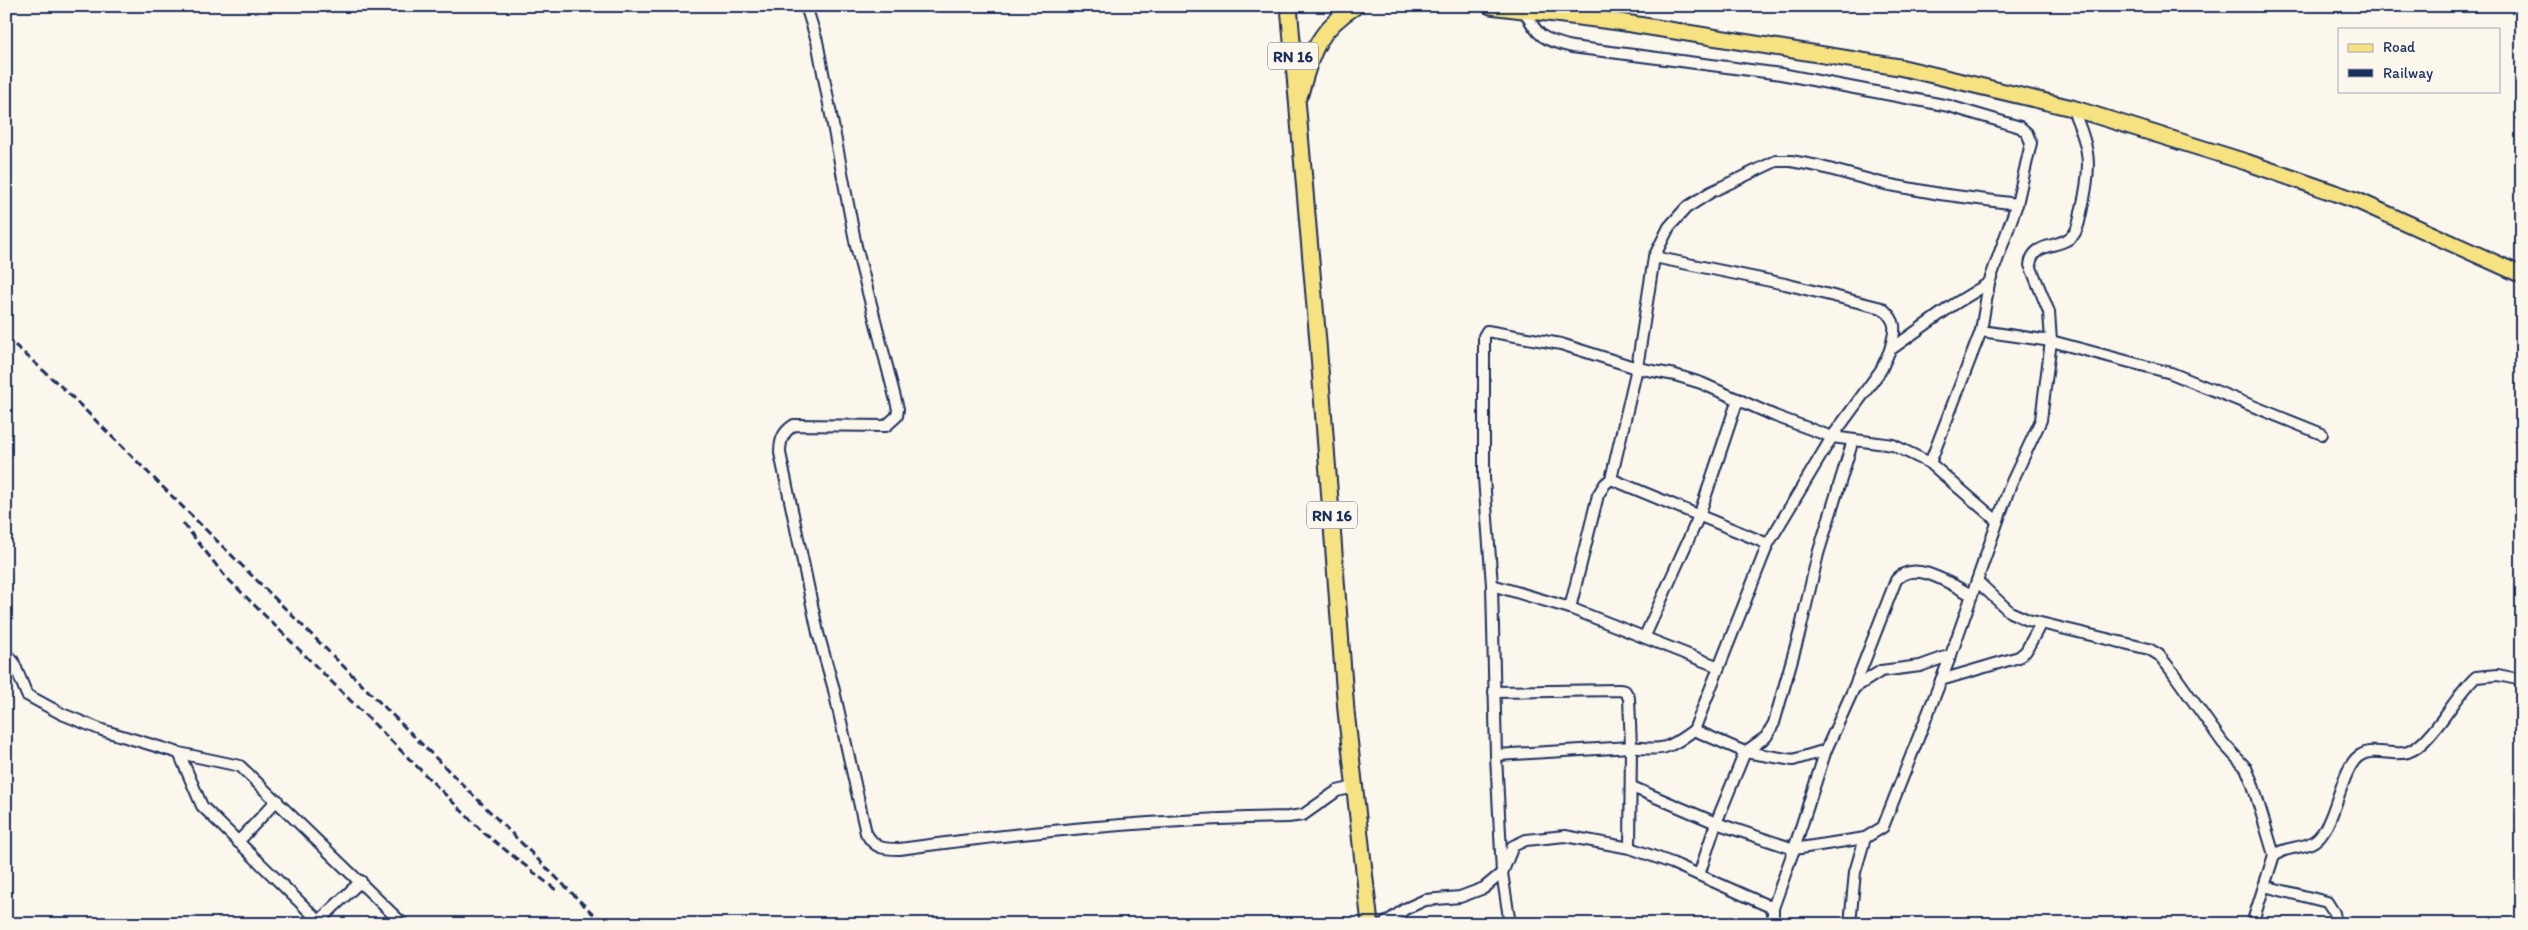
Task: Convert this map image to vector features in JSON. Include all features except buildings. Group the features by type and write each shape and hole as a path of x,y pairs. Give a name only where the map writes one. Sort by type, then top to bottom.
{"main road":[{"name":"RN 16","path":"1289,6 1346,711 1370,924"},
{"path":"1297,105 1317,43 1328,26 1356,6"},
{"path":"1490,6 1618,22 1899,67 2072,108 2246,162 2358,201 2522,274"}],"street":[{"path":"806,6 817,41 856,246 898,409 897,416 886,426 794,425 786,430 782,437 780,453 818,634 833,686 866,833 872,844 885,849 900,849 1040,831 1198,819 1288,817 1312,810 1337,791 1354,787"},
{"path":"1526,9 1534,31 1548,41 1572,47 1781,74 1949,106 2020,127 2027,133 2031,143 2017,204 1989,283 1981,331 1930,463"},
{"path":"1632,787 1716,823 1794,849 1865,838 1883,827 1942,680 2010,486 2041,420 2051,341 2049,312 2030,265 2031,257 2036,251 2064,242 2075,234 2078,224 2086,191 2089,156 2085,136 2072,108"},
{"path":"1570,608 1598,495 1604,484 1611,480 1637,368 1654,258 1669,227 1686,208 1711,192 1776,161 1809,164 1886,184 2017,204"},
{"path":"1496,755 1631,748 1654,750 1667,748 1694,730 1768,544 1832,438 1881,370 1890,350 1895,327 1892,317 1882,308 1785,284 1654,258"},
{"path":"1890,350 1953,305 1989,283"},
{"path":"1510,924 1502,873 1496,755 1492,585 1484,478 1484,336 1487,331 1561,344 1637,368 1676,375 1832,438 1893,445 1930,463 1997,521"},
{"path":"1981,331 2051,341 2171,373 2322,434"},
{"path":"1645,636 1699,516 1738,399"},
{"path":"1699,875 1716,823 1745,752 1766,737 1774,723 1800,631 1818,554 1853,440"},
{"path":"1611,480 1768,544"},
{"path":"1773,924 1773,908 1826,750 1854,688 1896,580 1901,574 1910,571 1922,571 1972,594"},
{"path":"1977,581 2010,612 2040,625 2149,649 2159,655 2223,743 2246,768 2274,855 2252,924"},
{"path":"1492,585 1570,608 1645,636 1719,667"},
{"path":"1942,680 2019,657 2026,651 2040,625"},
{"path":"6,654 13,661 27,695 62,714 102,730 179,753 240,766 361,881 399,922"},
{"path":"1854,688 1881,672 1920,666 1951,655"},
{"path":"2274,855 2285,849 2311,843 2318,839 2327,827 2352,764 2360,756 2373,752 2407,753 2422,744 2476,677 2498,675 2522,680"},
{"path":"1494,692 1625,691 1629,698 1631,748 1630,848"},
{"path":"1694,730 1745,752 1793,760 1826,750"},
{"path":"179,753 202,806 320,922 361,881"},
{"path":"238,842 277,800"},
{"path":"1384,924 1405,909 1425,900 1460,897 1484,888 1502,873 1513,846 1526,840 1566,836 1630,848 1699,875 1773,908"},
{"path":"1850,924 1854,872 1865,838"},
{"path":"2264,886 2327,902 2334,912 2336,924"}],"railway":[{"path":"6,337 65,390 591,912 606,924"},
{"path":"183,523 224,575 484,833 556,890"}]}
